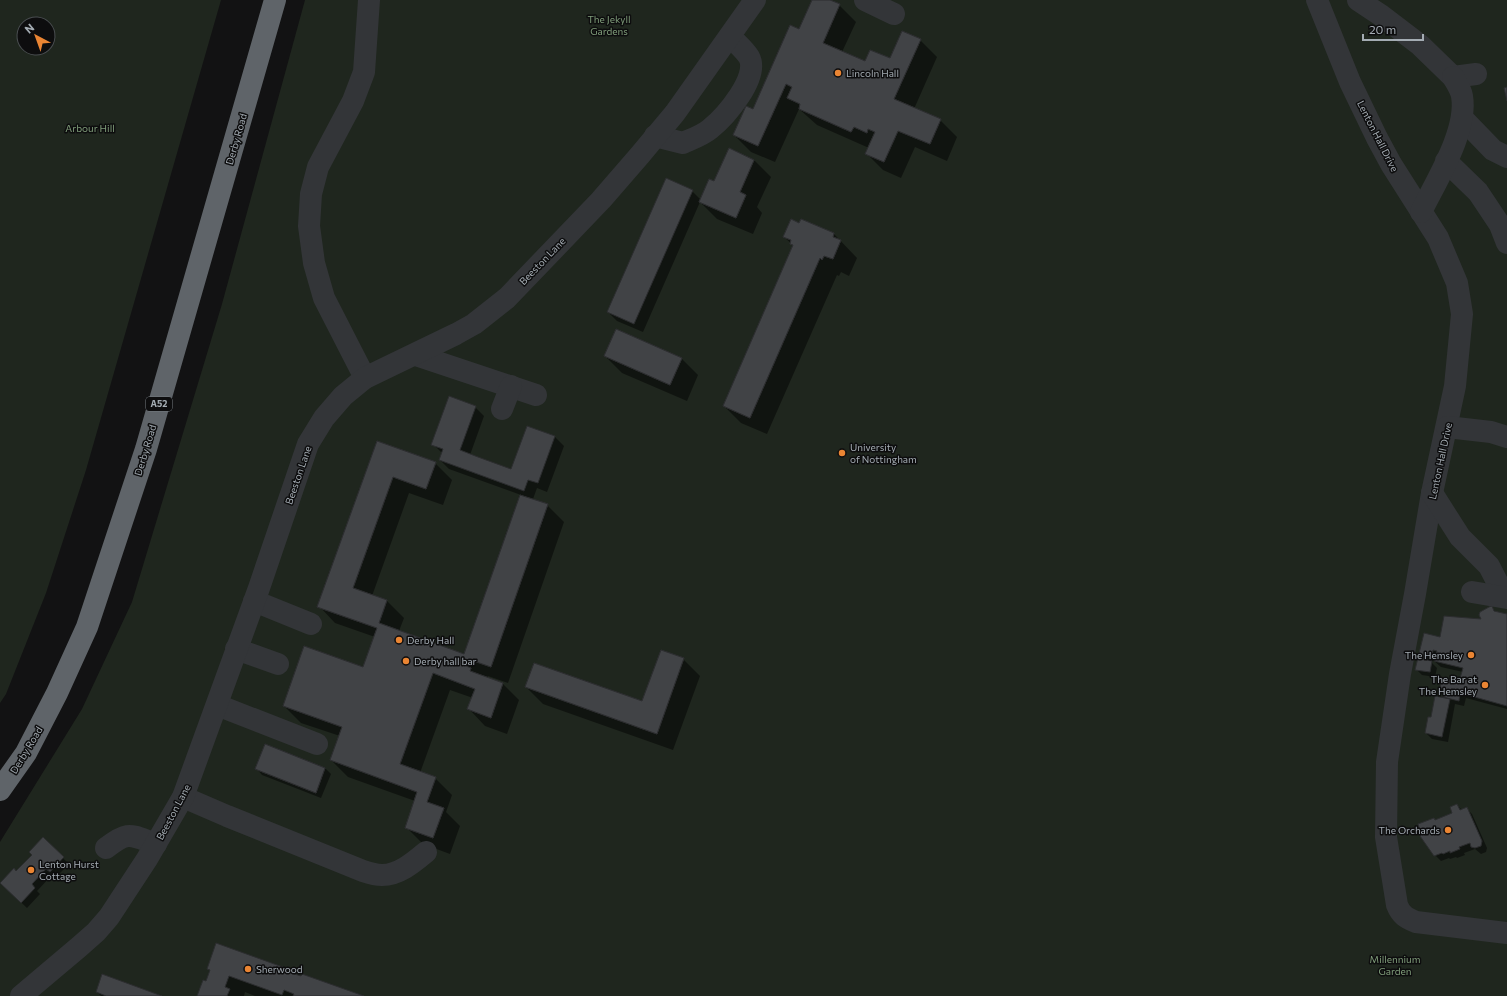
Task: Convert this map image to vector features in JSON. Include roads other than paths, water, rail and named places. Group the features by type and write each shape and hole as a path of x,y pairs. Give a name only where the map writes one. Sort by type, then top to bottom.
{"highway":[{"name":"Derby Road","path":"0,790 26,753 57,693 87,627 146,448 275,0"}],"street":[{"path":"365,378 324,298 314,263 309,226 311,194 318,167 353,101 364,72 368,0"},
{"name":"Beeston Lane","path":"21,996 96,932 109,917 156,844 183,797 254,601 308,444 324,418 342,396 365,378 416,355 474,324 507,298 601,200 675,113 755,0"},
{"path":"866,0 894,14"},
{"name":"Lenton Hall Drive","path":"1317,0 1350,82 1377,138 1438,238 1457,283 1462,314 1455,386 1432,493 1417,587 1400,674 1387,762 1386,836 1397,905 1400,912 1404,916 1416,922 1507,933"},
{"path":"1358,0 1420,45 1453,76 1462,95 1463,119 1446,161 1421,212"},
{"path":"655,136 683,143 709,130 720,120 743,89 750,75 751,65 749,57 730,36"},
{"path":"1453,76 1476,74"},
{"path":"1463,119 1493,150 1507,157"},
{"path":"1446,161 1478,192 1500,225 1507,243"},
{"path":"416,355 536,395"},
{"path":"502,409 511,386"},
{"path":"1447,427 1491,432 1507,437"},
{"path":"1432,493 1460,536 1489,566 1506,598"},
{"path":"1472,592 1506,598"},
{"path":"254,601 311,624"},
{"path":"236,649 278,664"},
{"path":"217,705 317,744"},
{"path":"183,797 363,872 382,875 398,872 426,852"},
{"path":"106,848 120,837 129,835 156,844"}],"place":[{"name":"Lincoln Hall","path":"838,73"},
{"name":"University of Nottingham","path":"842,453"},
{"name":"Derby Hall","path":"399,640"},
{"name":"The Hemsley","path":"1471,655"},
{"name":"Derby hall bar","path":"406,661"},
{"name":"The Bar at The Hemsley","path":"1485,685"},
{"name":"The Orchards","path":"1448,830"},
{"name":"Lenton Hurst Cottage","path":"31,870"},
{"name":"Sherwood","path":"248,969"}],"park label":[{"name":"The Jekyll Gardens","path":"609,24"},
{"name":"Arbour Hill","path":"90,128"},
{"name":"Millennium Garden","path":"1395,964"}]}
